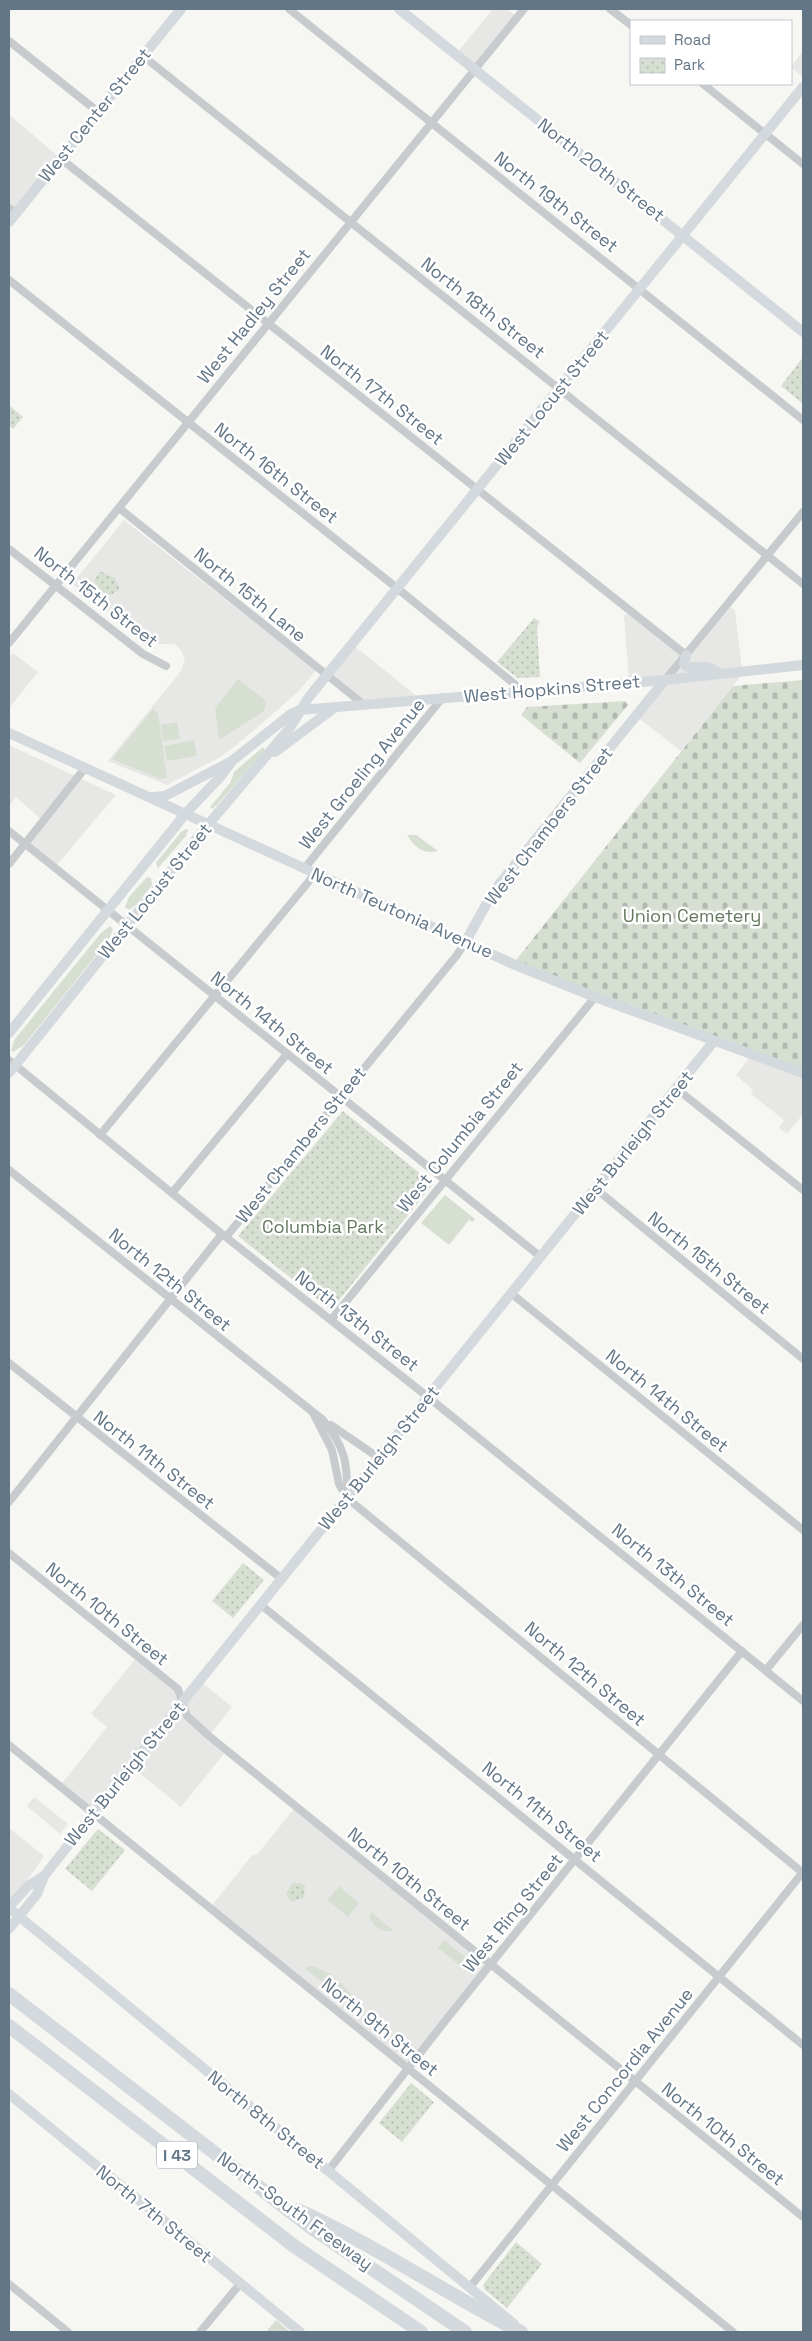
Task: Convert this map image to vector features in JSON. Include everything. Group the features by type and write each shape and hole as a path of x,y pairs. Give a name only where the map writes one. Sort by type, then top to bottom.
{"highway":[{"name":"North-South Freeway","path":"9,1994 309,2226 465,2332"},
{"name":"North-South Freeway","path":"9,2026 294,2246 421,2332"},
{"path":"281,2203 339,2229 460,2300 522,2332"},
{"path":"348,2282 406,2332"}],"street":[{"name":"West Center Street","path":"11,214 60,158 181,9"},
{"name":"North 19th Street","path":"289,9 803,420"},
{"name":"North 20th Street","path":"399,9 803,332"},
{"name":"West Hadley Street","path":"9,643 524,9"},
{"path":"610,9 630,24"},
{"path":"9,41 97,111"},
{"name":"North 18th Street","path":"143,56 803,584"},
{"path":"704,85 803,164"},
{"name":"West Locust Street","path":"11,1066 289,729 300,710 327,675 803,87"},
{"name":"North 17th Street","path":"60,158 686,655"},
{"name":"North 16th Street","path":"9,280 397,588 523,691"},
{"name":"North 15th Lane","path":"119,508 363,704"},
{"name":"West Chambers Street","path":"9,1502 169,1298 340,1097 466,941 493,892 803,512"},
{"name":"North 15th Street","path":"9,549 143,654 166,666"},
{"path":"686,655 684,664 687,667 708,667 722,674"},
{"name":"West Hopkins Street","path":"300,710 666,680 803,664"},
{"name":"West Groeling Avenue","path":"304,869 443,698"},
{"path":"259,764 334,708"},
{"name":"West Locust Street","path":"9,1034 186,813 221,776 233,760 291,714 300,710"},
{"name":"North Teutonia Avenue","path":"9,733 513,964 595,997 803,1073"},
{"path":"150,797 165,796 233,760"},
{"path":"9,864 85,768"},
{"name":"North 14th Street","path":"9,831 541,1257"},
{"name":"West Groeling Avenue","path":"100,1135 315,874"},
{"name":"West Columbia Street","path":"331,1320 595,997"},
{"name":"West Burleigh Street","path":"9,1929 37,1894 44,1876 94,1813 714,1041"},
{"path":"172,1193 287,1054"},
{"name":"North 13th Street","path":"11,1066 428,1397 803,1700"},
{"path":"677,1089 803,1190"},
{"name":"North 12th Street","path":"9,1170 313,1414 323,1420 334,1433 345,1454 348,1469 347,1498"},
{"name":"North 15th Street","path":"596,1189 803,1359"},
{"name":"North 14th Street","path":"512,1294 803,1530"},
{"name":"North 11th Street","path":"9,1363 76,1418 282,1578"},
{"name":"North 12th Street","path":"313,1414 332,1450 339,1484 347,1498 803,1873"},
{"path":"323,1420 379,1458"},
{"name":"North 10th Street","path":"9,1553 178,1690 188,1716 209,1736 803,2218"},
{"name":"North 11th Street","path":"261,1605 576,1858 803,2045"},
{"path":"766,1670 803,1625"},
{"name":"West Ring Street","path":"328,2171 408,2068 742,1651"},
{"name":"North 9th Street","path":"9,1745 732,2332"},
{"name":"West Concordia Avenue","path":"470,2287 803,1873"},
{"name":"West Burleigh Street","path":"9,1908 28,1886 44,1876"},
{"name":"North 8th Street","path":"9,1908 470,2287 522,2332"},
{"name":"North 7th Street","path":"9,2094 300,2332"},
{"path":"9,2284 68,2332"},
{"path":"200,2332 240,2284"}],"shaded area":[{"path":"493,9 507,9 517,17 475,69 456,54"},
{"path":"803,51 803,77 792,68"},
{"path":"11,116 60,158 16,213 9,208 9,118"},
{"path":"124,520 316,670 298,692 233,748 167,785 108,761 181,671 185,659 181,650 174,644 151,644 144,640 72,584"},
{"path":"726,605 735,610 742,671 745,671 681,751 636,716 665,681 629,682 624,615 635,613 686,655"},
{"path":"352,644 420,699 363,704 327,675"},
{"path":"13,653 38,672 9,708 9,658"},
{"path":"9,745 116,795 55,867 26,844 43,821 16,797 9,806"},
{"path":"752,1054 803,1073 803,1114 787,1134 779,1128 784,1120 751,1094 753,1090 736,1075"},
{"path":"137,1657 178,1689 183,1702 200,1681 232,1707 209,1736 227,1750 181,1807 131,1766 100,1806 84,1805 60,1786 107,1727 91,1714"},
{"path":"34,1797 68,1824 60,1834 27,1806"},
{"path":"296,1806 491,1965 408,2068 210,1908 253,1854 256,1856"},
{"path":"9,1828 44,1856 9,1907"}],"green space":[{"path":"803,357 803,404 781,386"},
{"path":"9,405 23,417 13,429 9,425"},
{"path":"100,571 115,578 120,589 111,595 102,592 94,581"},
{"path":"534,618 540,622 537,627 540,677 518,678 497,662"},
{"path":"238,679 266,701 264,711 219,740 215,708"},
{"name":"Union Cemetery","path":"803,680 803,1073 513,964 733,686"},
{"path":"625,701 628,705 580,763 521,715 527,707"},
{"path":"153,709 158,713 167,778 160,779 112,759"},
{"path":"177,722 180,739 163,741 161,725"},
{"path":"194,740 197,756 167,761 164,746"},
{"path":"263,747 265,750 212,809 210,807 230,783 234,772"},
{"path":"186,829 188,830 186,836 158,868 156,863 181,832"},
{"path":"407,835 416,835 438,851 428,852 420,849"},
{"path":"147,877 151,878 152,885 137,904 129,910 125,907 129,897"},
{"path":"110,926 113,929 109,939 24,1045 13,1052 11,1050 15,1039 101,933"},
{"name":"Columbia Park","path":"343,1111 433,1184 331,1310 238,1236"},
{"path":"445,1195 475,1219 473,1222 469,1220 449,1245 421,1223"},
{"path":"243,1563 264,1580 233,1618 212,1601"},
{"path":"98,1829 125,1850 92,1891 65,1869"},
{"path":"293,1883 305,1885 304,1898 291,1902 286,1893"},
{"path":"339,1886 359,1903 348,1917 327,1900"},
{"path":"371,1912 393,1930 383,1931 374,1925 370,1919"},
{"path":"444,1940 476,1966 470,1973 438,1948"},
{"path":"310,1966 324,1971 338,1980 353,1999 356,2005 354,2008 305,1968"},
{"path":"385,2031 413,2045 408,2051"},
{"path":"411,2083 434,2102 402,2142 379,2123"},
{"path":"516,2242 542,2264 507,2308 485,2290 483,2285"},
{"path":"276,2320 290,2332 266,2332"}]}
